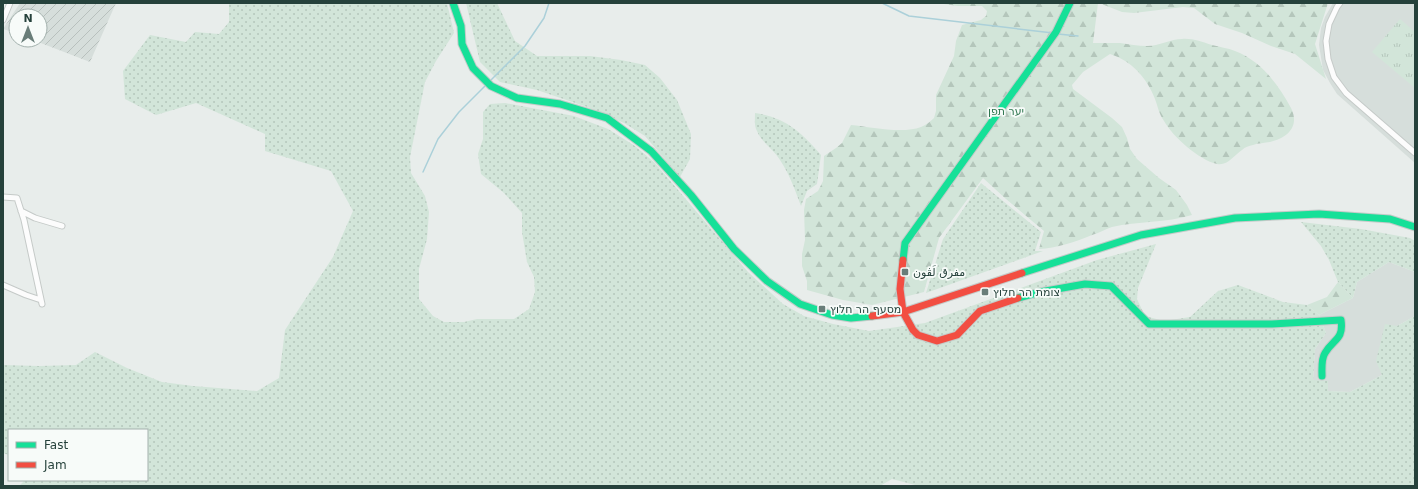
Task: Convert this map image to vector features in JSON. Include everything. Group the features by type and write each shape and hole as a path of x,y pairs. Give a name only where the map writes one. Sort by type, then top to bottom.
{"main road":[{"path":"453,3 461,26 462,44 470,62 473,68 491,86 517,98 560,104 607,118 651,150 734,249 768,281 800,304 832,316 851,318 904,312 1141,235 1236,218 1319,214 1390,219 1415,228"},
{"path":"1070,3 1056,32 905,243 900,289 904,312 913,330 918,335 937,341 957,335 980,311 1004,302 1040,292 1085,284 1111,286 1149,324 1272,324 1341,320 1342,328 1338,339 1323,358 1322,376"}],"street":[{"path":"3,20 10,3"},
{"path":"1340,3 1336,7 1329,24 1326,41 1328,59 1334,77 1346,92 1415,153"},
{"path":"3,197 17,198 41,302 3,285"},
{"path":"21,211 35,218 62,226"}],"shaded area":[{"path":"20,3 116,3 90,62 48,46 48,8 17,8"},
{"path":"1333,3 1415,3 1415,163 1337,94 1323,70 1319,45 1321,28"},
{"path":"8,21 8,31 3,29"},
{"path":"1389,262 1415,272 1415,316 1397,326 1382,375 1350,392 1328,391 1313,380 1315,349 1326,333 1319,315 1353,298 1357,282"}],"green space":[{"path":"229,3 447,3 454,33 436,61 425,82 410,157 411,173 425,196 429,212 427,239 419,269 419,299 433,316 444,322 464,322 477,319 514,319 529,309 535,292 534,277 527,262 522,232 522,213 504,193 481,174 478,154 483,139 483,112 490,104 505,103 574,116 608,129 635,146 655,163 748,272 783,304 804,316 833,324 869,331 925,323 1097,260 1156,244 1138,288 1137,299 1145,316 1164,321 1190,317 1218,291 1238,285 1283,302 1307,305 1319,315 1326,333 1315,349 1313,380 1328,381 1328,391 1350,392 1382,375 1376,361 1385,324 1397,326 1415,316 1415,486 919,486 892,479 880,486 19,486 24,481 148,481 148,429 8,429 8,455 3,453 3,365 76,365 95,352 127,368 162,382 257,391 279,378 285,330 333,257 353,211 331,171 265,151 265,134 196,103 156,115 125,99 123,71 150,35 186,42 195,32 219,34 229,22"},
{"path":"466,3 497,3 515,41 537,56 590,56 645,65 660,78 677,100 691,134 690,159 680,177 645,136 624,123 590,108 537,90 500,82 480,62"},
{"name":"יער תפן","path":"937,3 1098,3 1093,43 1120,43 1147,46 1178,39 1190,39 1235,51 1253,61 1268,74 1291,108 1294,120 1293,126 1291,130 1282,138 1246,147 1231,160 1221,164 1210,162 1187,147 1168,127 1161,116 1152,91 1138,71 1125,61 1110,54 1083,72 1072,85 1073,89 1122,127 1130,149 1137,159 1176,190 1192,215 1182,218 1112,227 1073,242 1039,249 1044,231 983,178 939,238 924,292 872,305 843,300 807,290 807,281 802,266 802,254 805,240 804,210 806,199 818,191 823,181 824,156 842,143 851,125 905,130 921,127 931,121 934,118 936,111 936,95 954,56 956,41 962,25 981,20 986,16 987,11 982,6 958,6"},
{"path":"1099,3 1328,3 1315,44 1326,79 1295,54 1215,24 1194,8 1183,7 1134,13 1122,12"},
{"path":"1400,19 1415,32 1415,88 1372,52"},
{"path":"755,113 776,118 792,127 807,139 821,155 817,184 807,191 801,206 784,166 762,139 756,129"},
{"path":"981,183 1041,232 1035,251 1043,251 926,293 943,239"},
{"path":"1301,222 1361,229 1410,238 1415,241 1415,272 1389,262 1357,282 1353,298 1338,282 1329,260 1321,246"},
{"path":"1338,282 1353,298 1319,315 1307,305 1327,297"}],"waterway":[{"path":"489,82 525,46 544,18 549,3"},
{"path":"882,3 909,16 1053,33"},
{"path":"1058,34 1078,36"},
{"path":"423,172 438,139 459,112 485,86"}],"traffic: fast":[{"path":"453,3 461,26 462,44 473,68 491,86 517,98 560,104 607,118 651,151 691,195 734,249 767,281 800,304 832,315 851,318 872,316"},
{"path":"903,260 905,243 1056,32 1070,3"},
{"path":"1022,273 1141,235 1235,218 1319,214 1390,219 1415,227"},
{"path":"1018,298 1040,292 1085,284 1111,286 1149,324 1272,324 1341,320 1341,332 1324,355 1322,376"}],"traffic: jam":[{"path":"903,260 900,289 903,312 913,330 918,335 937,341 957,335 980,311 1018,298"},
{"path":"872,316 903,312 1022,273"}],"place":[{"name":"مفرق لَڤون","path":"905,272"},
{"name":"צומת הר חלוץ","path":"985,292"},
{"name":"מסעף הר חלוץ","path":"822,309"}]}
